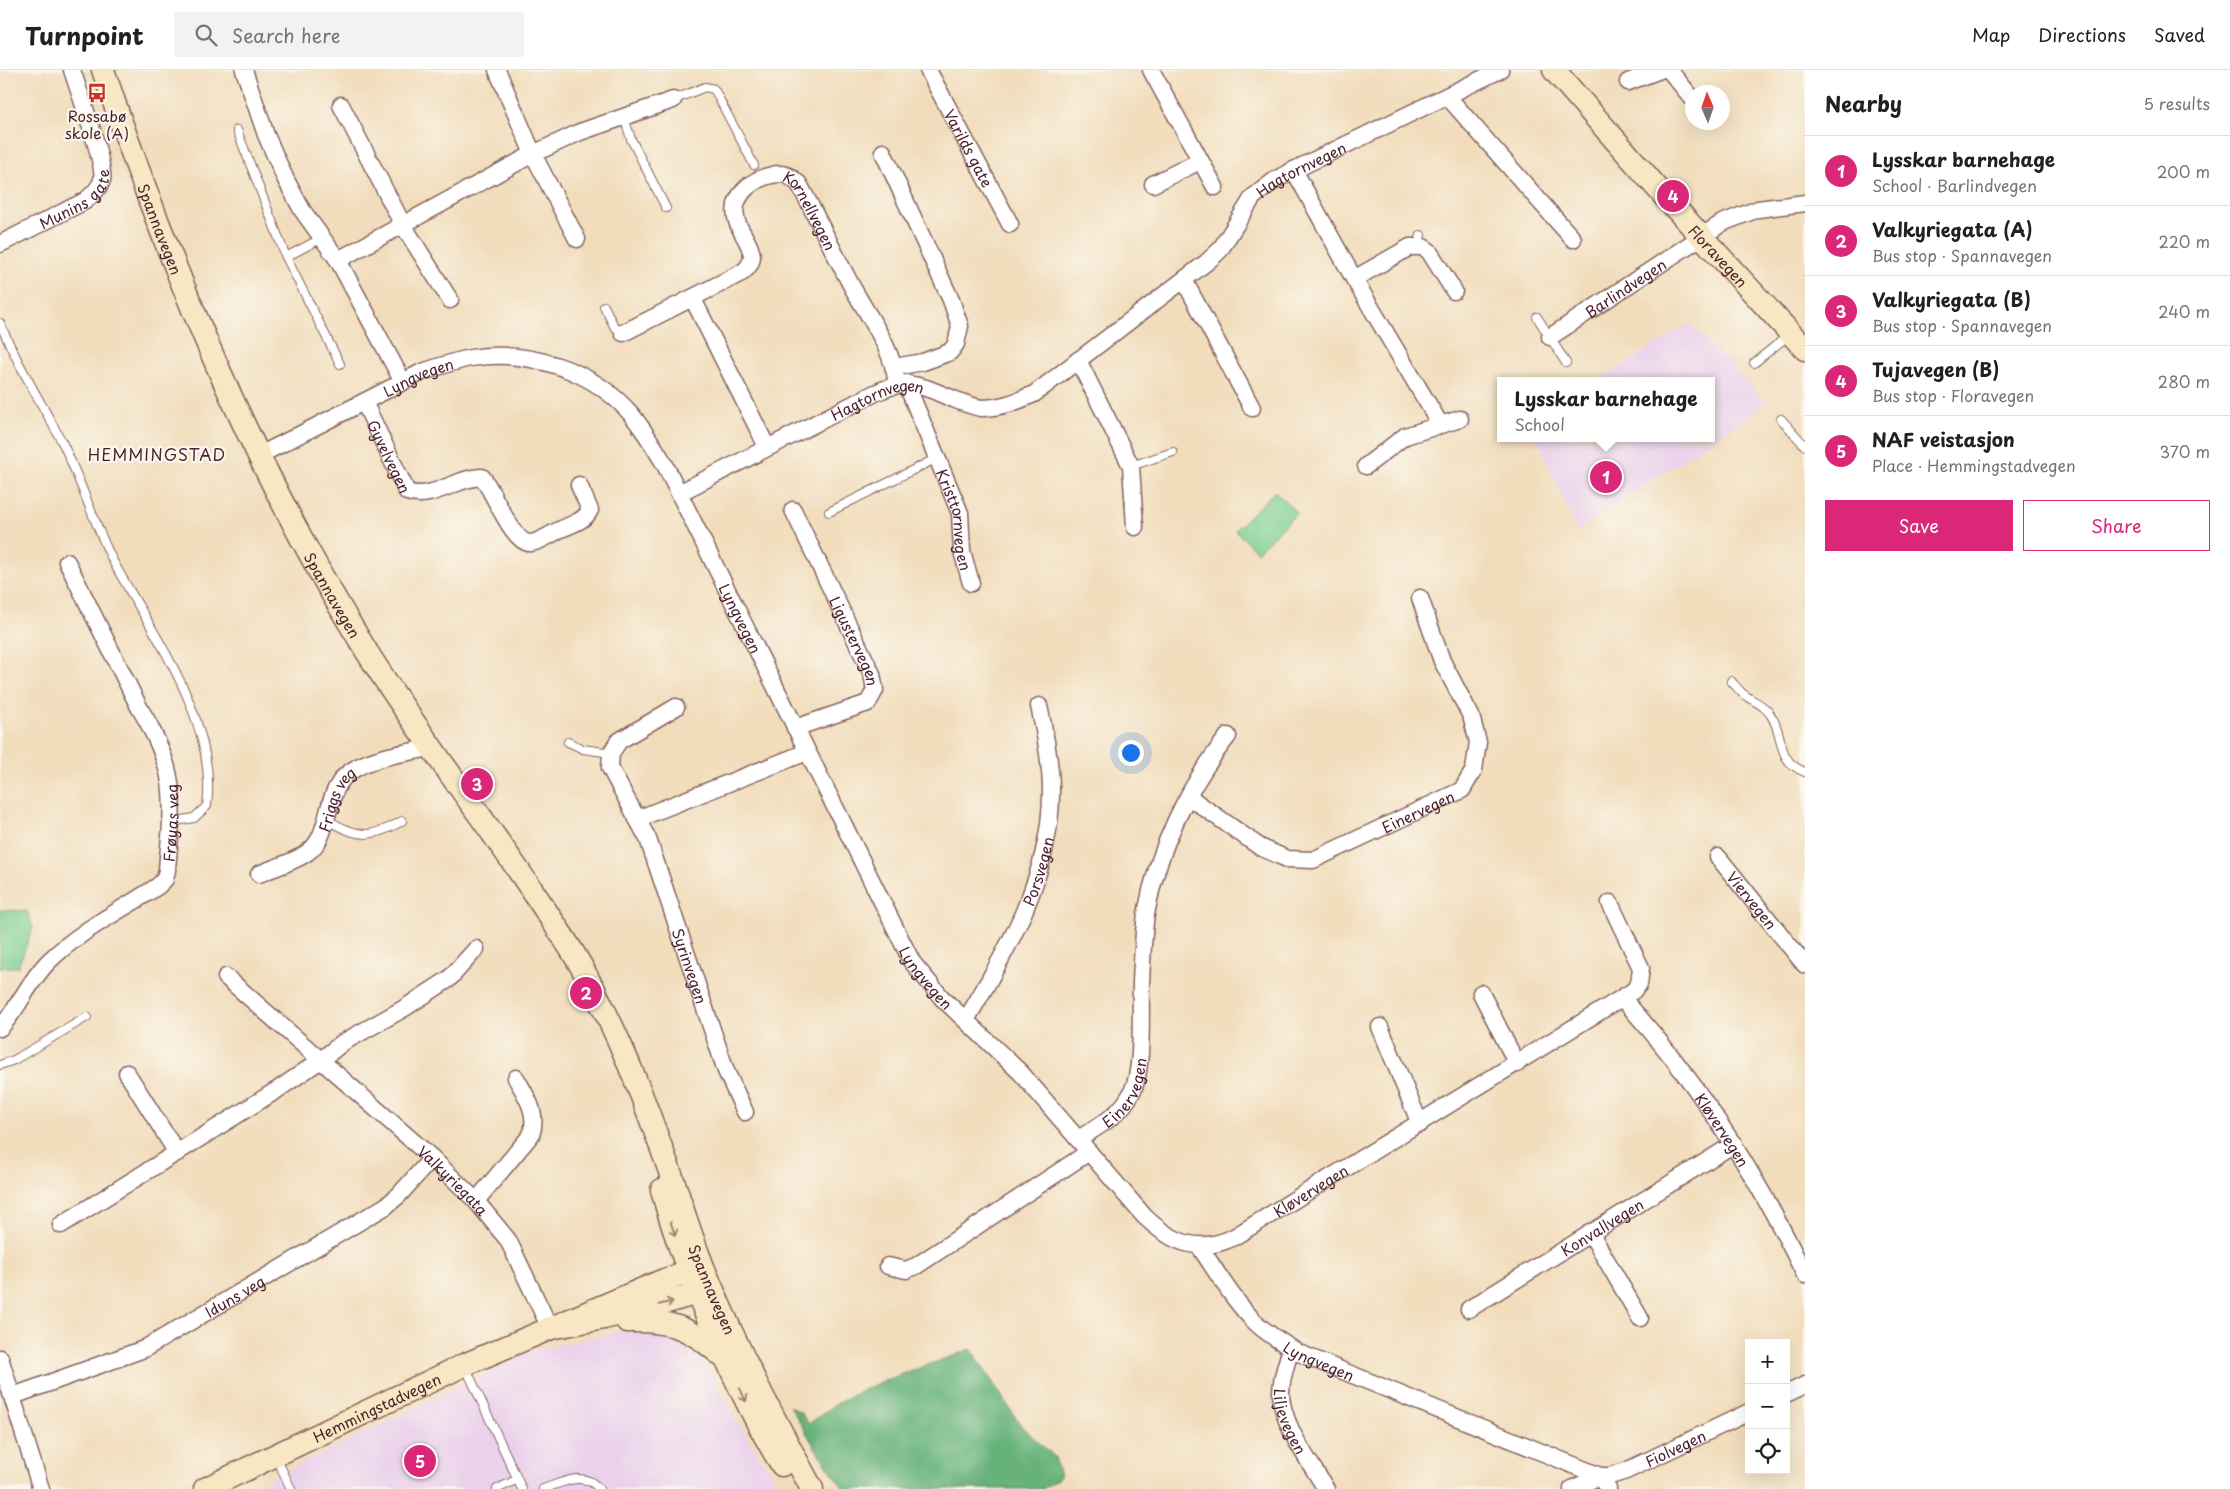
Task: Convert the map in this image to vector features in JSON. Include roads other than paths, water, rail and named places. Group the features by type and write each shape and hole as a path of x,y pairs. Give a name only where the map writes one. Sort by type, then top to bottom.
{"main road":[{"name":"Spannavegen","path":"103,70 136,167 172,262 219,374 258,456 326,583 367,652 430,748 520,872 584,970 614,1026 665,1159 698,1282 726,1359 759,1428 797,1489"},
{"name":"Floravegen","path":"1554,70 1701,236 1798,341"},
{"name":"Hemmingstadvegen","path":"205,1489 464,1365 664,1280 698,1282"},
{"name":"Spannavegen","path":"698,1282 812,1489"},
{"name":"Hemmingstadvegen","path":"550,1328 604,1318 698,1282"},
{"path":"604,1318 623,1321 655,1320 682,1328 701,1338 726,1359"}],"street":[{"name":"Munins gate","path":"0,244 85,201 93,194 102,180 101,162 72,70"},
{"path":"244,70 266,135 286,180 302,210 338,260 403,382"},
{"path":"497,70 533,154 577,239"},
{"name":"Varilds gate","path":"928,70 1010,224"},
{"path":"1150,70 1215,187"},
{"name":"Hagtornvegen","path":"679,493 767,447 901,383 982,408 1009,404 1034,394 1184,280 1220,250 1253,197 1268,184 1500,70"},
{"path":"1628,82 1660,70"},
{"path":"1668,70 1685,90"},
{"path":"1447,96 1573,238"},
{"path":"338,260 533,154 580,132 673,100"},
{"path":"341,105 403,225 450,300"},
{"path":"883,152 947,291 960,326 956,344 950,352 923,362 895,367"},
{"path":"1153,184 1200,161"},
{"path":"1294,170 1354,279 1437,418"},
{"name":"Kornellvegen","path":"622,333 693,299 743,272 750,266 752,257 750,249 736,219 735,206 740,194 752,183 770,175 782,173 790,176 800,184 851,284 880,332 901,383"},
{"name":"Barlindvegen","path":"1550,338 1701,236 1742,213 1774,206 1805,204"},
{"path":"1354,279 1419,240 1429,251 1454,291"},
{"path":"1184,280 1252,408"},
{"path":"693,299 767,447"},
{"name":"Lyngvegen","path":"258,456 403,382 446,364 473,358 500,356 558,365 585,377 609,393 631,414 666,465 912,962 942,998 1021,1073 1126,1196 1158,1230 1173,1239 1199,1246 1242,1307 1258,1324 1291,1348 1322,1364 1604,1483"},
{"path":"1078,360 1131,466 1135,527"},
{"name":"Kristtornvegen","path":"901,383 937,458 960,513 962,551 971,583"},
{"name":"Gyvelvegen","path":"364,402 408,492 415,495 426,494 474,477 482,477 514,533 522,541 531,543 578,522 588,515 590,510 579,486"},
{"path":"1366,466 1405,436 1437,418 1460,419"},
{"name":"Ligustervegen","path":"793,510 872,674 875,690 868,703 795,728"},
{"name":"Frøyas veg","path":"0,1028 34,979 50,960 68,945 158,886 165,879 167,870 170,822 169,776 150,725 68,562"},
{"name":"Einervegen","path":"1189,796 1260,847 1287,859 1312,860 1462,790 1474,770 1478,742 1471,716 1442,661 1420,598"},
{"name":"Porsvegen","path":"966,1020 993,976 1016,932 1042,861 1049,830 1052,789 1046,737 1039,706"},
{"path":"611,753 620,741 676,707"},
{"name":"Einervegen","path":"1078,1139 1116,1114 1126,1103 1133,1090 1138,1060 1146,916 1159,860 1189,796 1210,759 1228,736"},
{"name":"Friggs veg","path":"259,874 309,852 317,843 334,792 342,779 355,768 371,762 430,748"},
{"path":"638,818 807,752"},
{"name":"Syrinvegen","path":"611,753 610,768 648,839 726,1071 744,1112"},
{"name":"Viervegen","path":"1718,857 1805,965"},
{"name":"Kløvervegen","path":"1199,1246 1222,1243 1234,1238 1622,998 1638,984 1641,968 1639,960 1610,903"},
{"path":"61,1225 321,1060 342,1043 403,1009 449,979 476,949"},
{"name":"Valkyriegata","path":"226,977 432,1158 476,1201 508,1240 550,1328"},
{"path":"1481,993 1517,1064"},
{"name":"Kløvervegen","path":"1622,998 1650,1028 1734,1144 1792,1246 1805,1274"},
{"path":"1380,1026 1420,1124"},
{"path":"127,1073 177,1153"},
{"path":"476,1201 531,1135 535,1126 531,1105 516,1078"},
{"name":"Konvallvegen","path":"1470,1309 1590,1232 1734,1144"},
{"path":"888,1266 906,1270 916,1266 1089,1152"},
{"name":"Iduns veg","path":"14,1396 129,1355 166,1337 386,1206 399,1195 432,1158"},
{"path":"1590,1232 1640,1318"},
{"name":"Liljevegen","path":"1291,1348 1282,1377 1282,1408 1289,1425 1326,1489"},
{"path":"0,1358 14,1396 41,1489"},
{"path":"1790,1392 1805,1385"},
{"name":"Fiolvegen","path":"1572,1489 1604,1483 1610,1476 1626,1471 1745,1414"}],"lane":[{"path":"673,100 706,88 714,89 754,165"},
{"path":"624,116 632,139 666,208"},
{"path":"238,130 286,258 340,364"},
{"path":"286,258 322,238"},
{"name":"Kornellvegen","path":"604,306 614,326 622,333"},
{"path":"1537,317 1566,363"},
{"path":"0,323 63,446 90,513 114,562 157,636 194,712 206,756 210,785 208,806 194,818 170,822"},
{"path":"1754,363 1798,341"},
{"path":"1781,419 1805,446"},
{"path":"1131,466 1173,452"},
{"name":"Kristtornvegen","path":"829,512 937,458"},
{"path":"1731,681 1743,694 1757,702 1770,713 1775,721 1785,757 1797,769 1805,772"},
{"path":"568,742 583,749 611,753"},
{"path":"326,819 346,830 364,835 378,833 402,821"},
{"path":"0,1065 14,1060 87,1017"},
{"path":"464,1365 516,1480 522,1489"},
{"path":"275,1455 291,1489"},
{"path":"544,1489 574,1478 583,1478 593,1482 598,1489"},
{"path":"497,1489 516,1480"}],"place":[{"name":"Rossabø skole (A)","path":"97,93"},
{"name":"Tujavegen (B)","path":"1673,196"},
{"name":"Lysskar barnehage","path":"1606,477"},
{"name":"Valkyriegata (B)","path":"477,784"},
{"name":"Valkyriegata (A)","path":"586,993"},
{"name":"NAF veistasjon","path":"420,1461"}],"district":[{"name":"HEMMINGSTAD","path":"157,454"}]}
